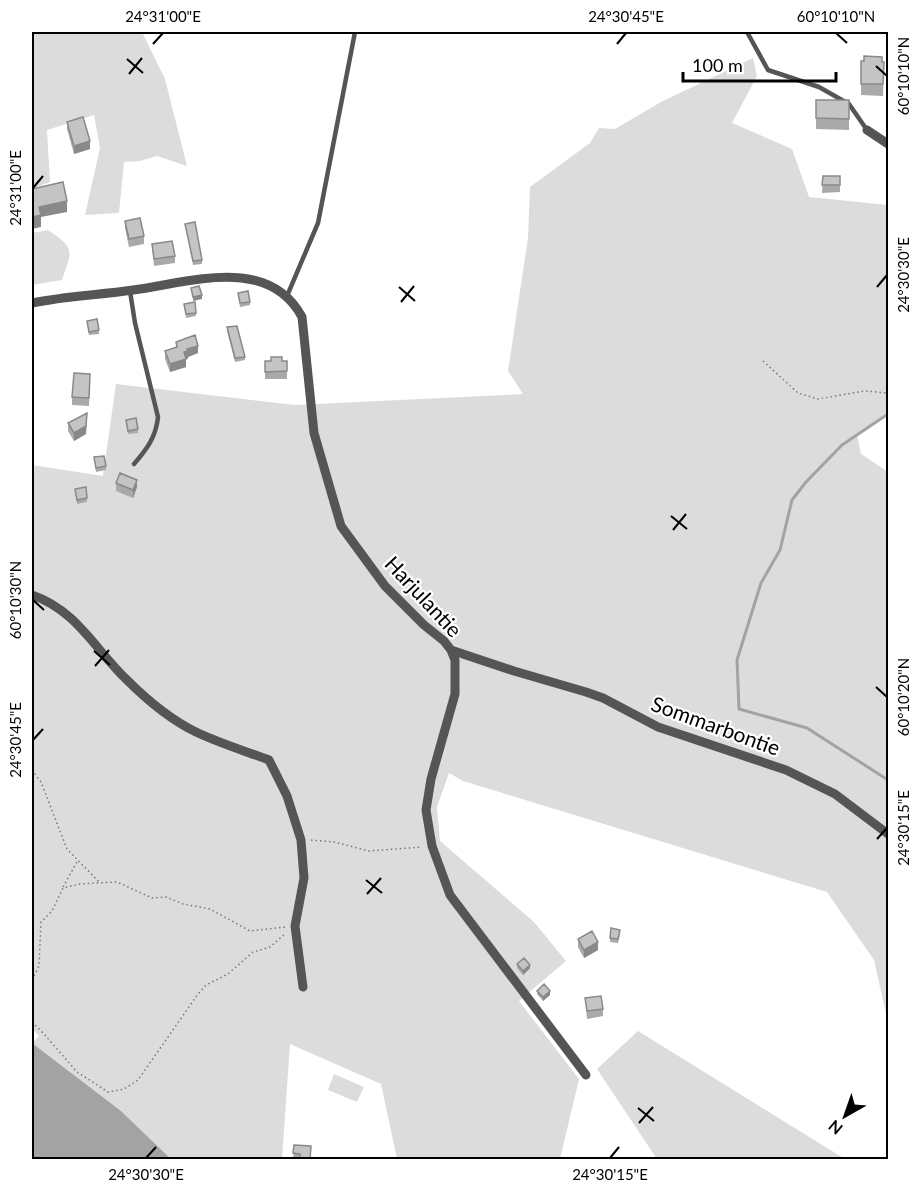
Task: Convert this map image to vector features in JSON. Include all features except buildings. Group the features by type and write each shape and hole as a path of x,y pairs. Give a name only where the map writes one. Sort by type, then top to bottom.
{"street":[{"path":"867,130 888,144"},
{"path":"32,303 130,291 202,278 230,277 254,280 269,285 287,296"},
{"name":"Harjulantie","path":"287,296 302,317 314,433 341,526 385,586 451,650 455,660 455,694 431,779 426,810 432,846 450,895 586,1075"},
{"path":"32,595 47,600 67,613 126,679 162,710 194,732 269,760 287,796 301,840 304,878 295,926 303,987"},
{"name":"Sommarbontie","path":"451,650 603,698 658,727 786,770 835,794 888,834"}],"lane":[{"path":"287,296 318,224 356,32"},
{"path":"747,32 768,70 819,87 849,104 867,130"},
{"path":"130,291 135,323 158,417 156,430 147,450 134,464"}],"path":[{"path":"762,361 798,393 818,399 866,390 888,393"},
{"path":"32,770 40,782 67,849 100,883"},
{"path":"301,840 334,842 369,851 432,846"},
{"path":"32,980 39,966 41,922 52,911 78,860"},
{"path":"63,888 80,884 117,882 152,898 166,897 183,904 210,909 250,931 295,926"},
{"path":"32,1022 77,1072 108,1092 124,1089 138,1080 206,985 228,974 253,952 270,947 295,926"}],"shaded area":[{"path":"32,32 142,32 165,79 187,166 157,156 140,161 124,162 119,213 85,215 100,148 94,115 47,130 50,182 32,189"},
{"path":"753,58 757,76 732,123 792,149 809,197 888,205 888,413 857,434 861,454 888,472 888,1023 874,960 827,892 463,781 449,773 437,807 440,841 534,922 566,961 519,1001 579,1079 560,1159 397,1159 381,1084 290,1044 282,1159 171,1159 121,1111 32,1043 39,1036 32,1028 32,465 103,476 116,384 295,405 523,394 508,371 528,238 530,187 590,143 599,128 615,129 661,102"},
{"path":"48,230 67,246 68,262 62,280 32,285 32,233"},
{"path":"638,1031 845,1159 657,1159 597,1069"},
{"path":"32,1043 121,1111 171,1159 32,1159"},
{"path":"334,1074 364,1087 357,1102 328,1090"}],"waterway":[{"path":"888,414 842,445 792,500 780,550 761,583 737,660 739,709 807,728 888,780"}]}
